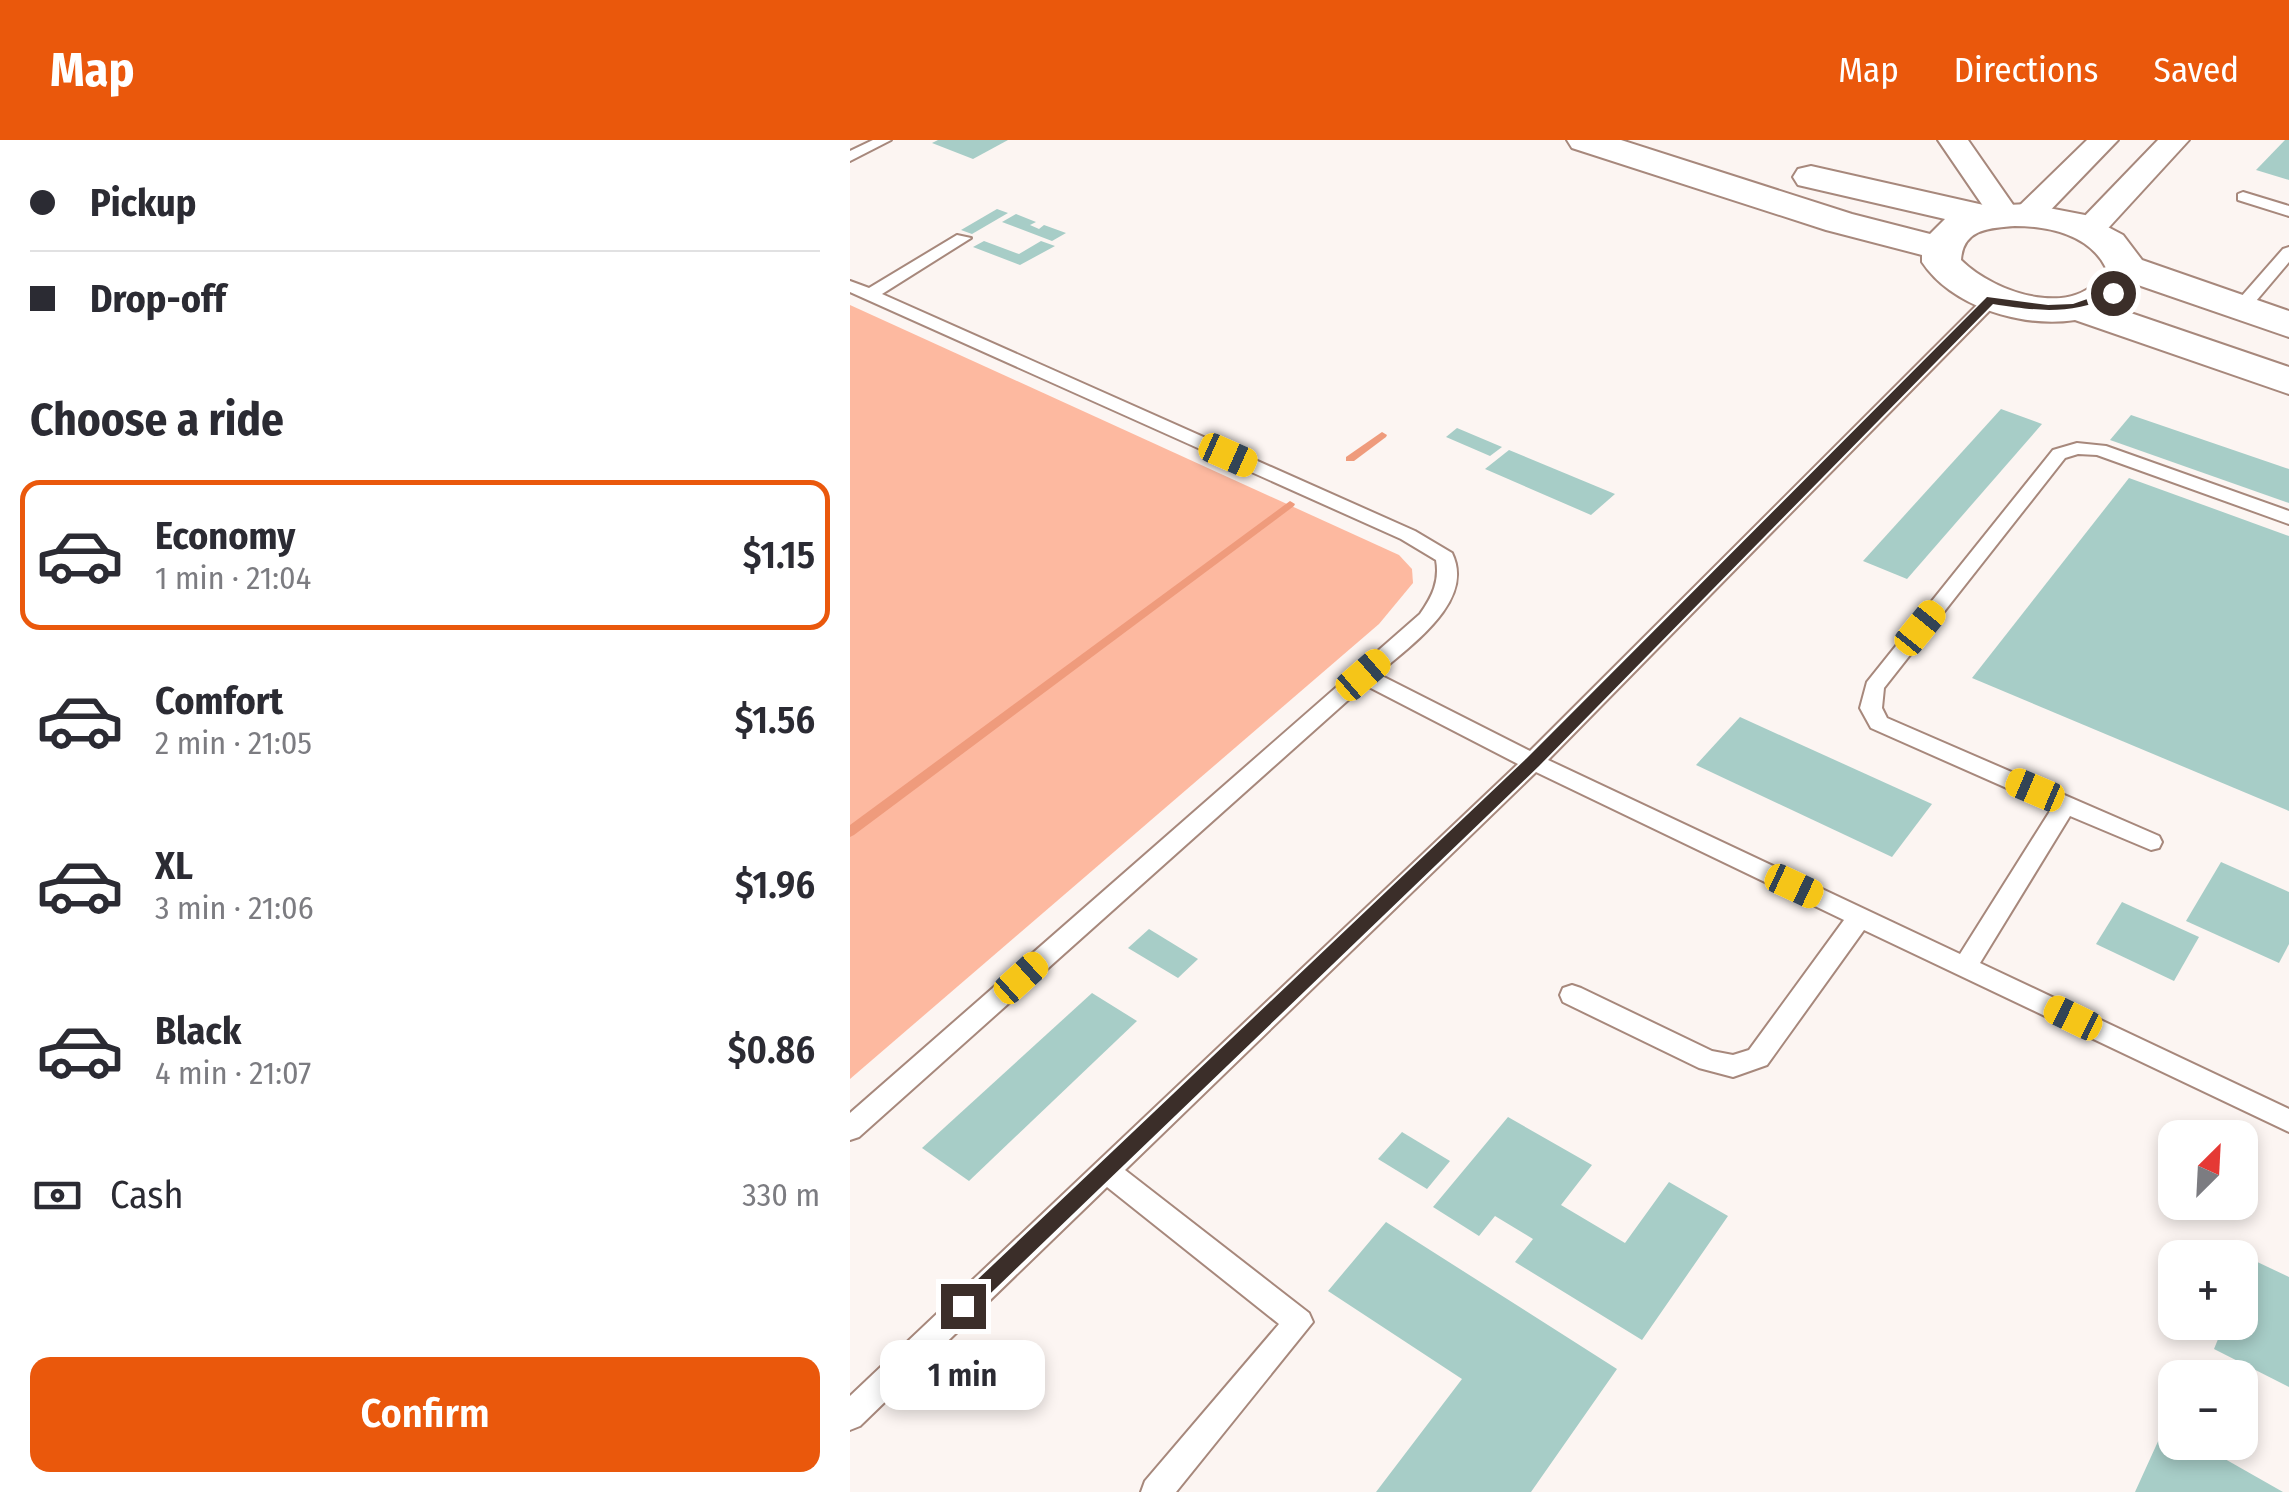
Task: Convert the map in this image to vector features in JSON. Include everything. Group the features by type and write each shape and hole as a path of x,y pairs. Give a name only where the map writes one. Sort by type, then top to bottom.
{"street":[{"path":"1585,140 1839,222 1940,248"},
{"path":"1662,140 2006,216 2089,230 2110,242 2126,268 2289,325"},
{"path":"1954,140 2006,216"},
{"path":"2103,140 2006,216 1963,224 1947,235 1940,248 1941,262 1950,276 1991,300 2018,306 2075,307 2289,381"},
{"path":"2089,230 2174,140"},
{"path":"2075,307 2113,293 2123,281 2126,268"}],"lane":[{"path":"850,157 884,140"},
{"path":"2242,198 2289,211"},
{"path":"859,290 963,238"},
{"path":"2239,310 2289,252"},
{"path":"850,1129 1427,619 1439,602 1449,570 1445,557 1408,535 859,290"},
{"path":"850,1416 1533,762 1991,300"},
{"path":"2151,842 1879,724 1871,708 1874,687 2060,454 2077,448 2100,450 2289,518"},
{"path":"1363,675 1533,762 2289,1120"},
{"path":"1964,966 2066,804"},
{"path":"1572,995 1708,1061 1734,1066 1758,1058 1860,916"},
{"path":"1104,1170 1300,1322 1156,1492"}],"shaded area":[{"path":"850,305 1399,555 1412,569 1413,583 1379,624 850,1079"}],"building":[{"path":"1008,140 973,159 932,143"},
{"path":"2289,140 2289,180 2256,170"},
{"path":"997,209 1008,213 972,234 961,230"},
{"path":"1016,214 1036,222 1030,225 1039,229 1044,225 1066,233 1052,241 1002,222"},
{"path":"984,241 1019,254 1041,241 1055,246 1020,265 973,247"},
{"path":"2001,409 2042,424 1907,579 1863,561"},
{"path":"2131,415 2289,469 2289,503 2110,440"},
{"path":"1457,428 1502,447 1490,456 1446,437"},
{"path":"1509,450 1615,494 1591,515 1485,469"},
{"path":"2129,478 2289,536 2289,811 1972,678"},
{"path":"1740,717 1932,804 1892,857 1696,765"},
{"path":"2221,862 2289,892 2289,944 2279,963 2186,921"},
{"path":"2122,902 2199,937 2174,981 2096,944"},
{"path":"1149,929 1198,959 1178,978 1128,948"},
{"path":"1092,993 1137,1021 969,1181 922,1148"},
{"path":"1508,1117 1592,1165 1561,1205 1625,1243 1669,1182 1728,1216 1642,1340 1515,1262 1533,1239 1495,1216 1479,1236 1433,1207"},
{"path":"1402,1132 1450,1161 1427,1189 1378,1159"},
{"path":"1386,1222 1617,1369 1531,1492 1376,1492 1462,1379 1328,1291"},
{"path":"2258,1262 2289,1277 2289,1387 2258,1371 2258,1360 2236,1360 2214,1349 2218,1340 2258,1340"},
{"path":"2158,1441 2158,1460 2227,1460 2283,1492 2135,1492"}],"waterway":[{"path":"1350,459 1382,435"},
{"path":"850,832 1290,504"}],"route":[{"path":"963,1306 1533,762 1991,300 2048,309 2075,307 2113,293"}]}
